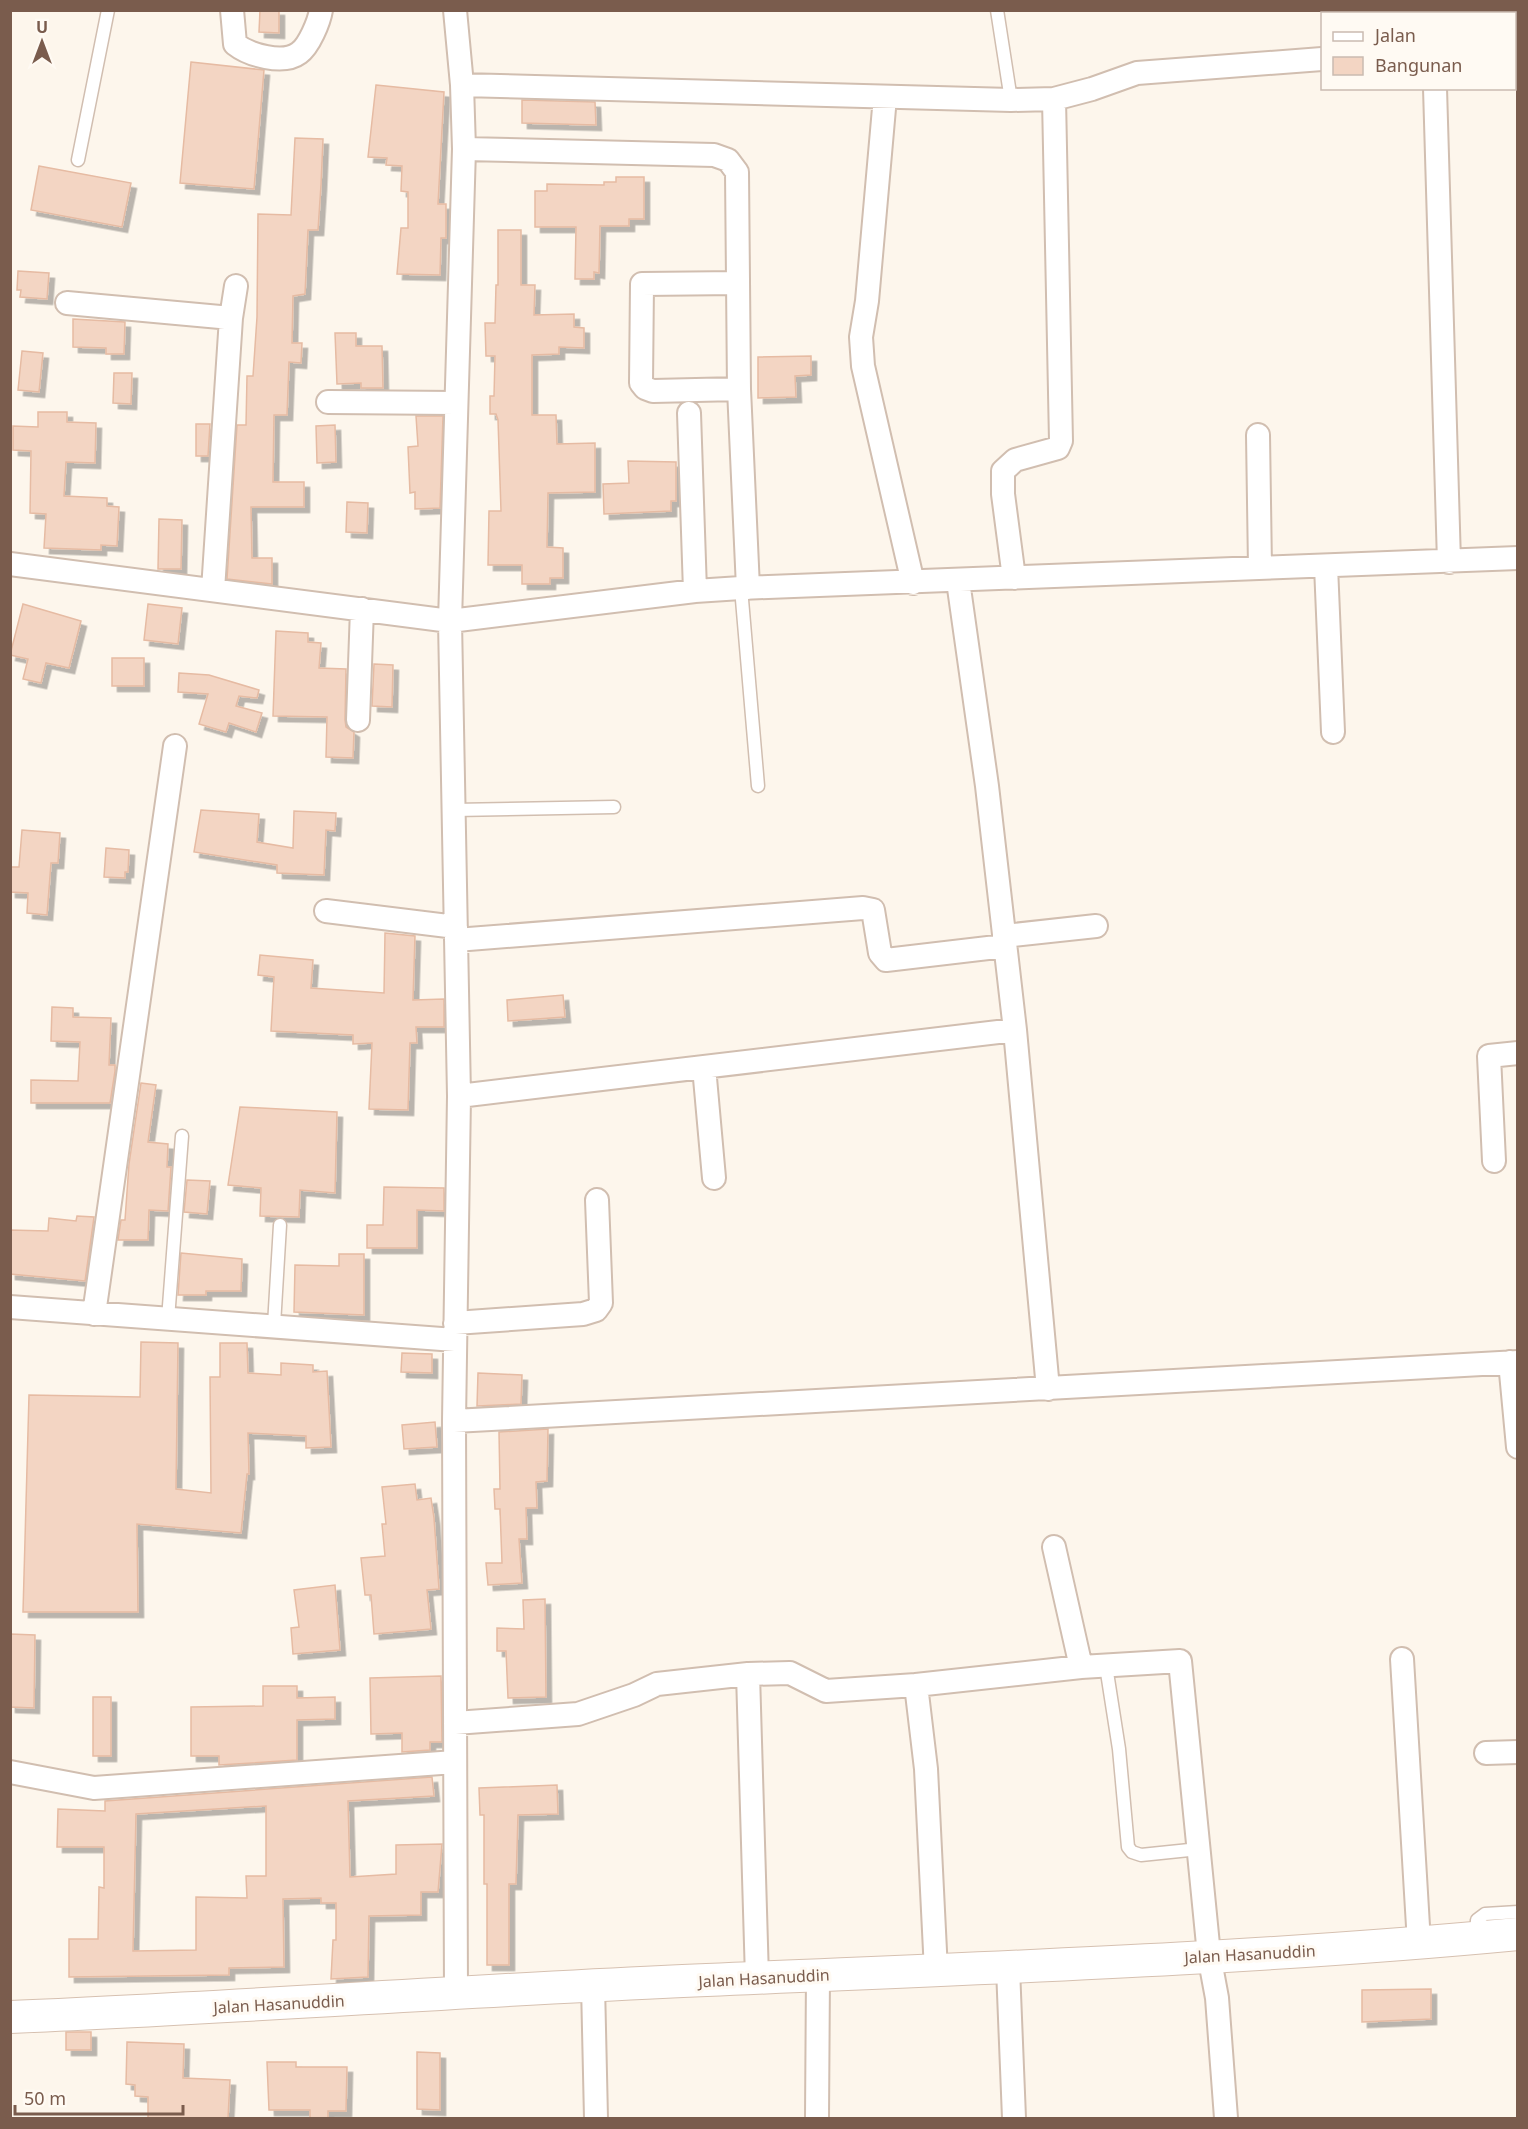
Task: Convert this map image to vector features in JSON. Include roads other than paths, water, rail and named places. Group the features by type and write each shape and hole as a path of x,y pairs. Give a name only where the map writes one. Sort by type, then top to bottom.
{"main road":[{"name":"Jalan Hasanuddin","path":"10,2017 593,1985 1008,1968 1209,1955 1321,1951 1518,1934"}],"street":[{"path":"232,10 235,45 246,52 285,57 300,53 310,38 321,10"},
{"path":"455,10 462,85 464,149 450,621 459,1096 453,1421 456,1994"},
{"path":"462,85 1011,100 1054,99 1092,89 1137,73 1321,59"},
{"path":"1435,90 1449,562"},
{"path":"885,97 867,301 861,337 863,366 913,583"},
{"path":"1014,578 1002,471 1015,460 1058,448 1061,441 1054,99"},
{"path":"464,149 714,155 728,160 736,172 745,588"},
{"path":"738,283 642,284 641,383 652,391 739,389"},
{"path":"213,590 231,318 236,286"},
{"path":"67,303 231,318"},
{"path":"328,402 456,403"},
{"path":"689,413 695,591"},
{"path":"1258,435 1260,568"},
{"path":"10,564 450,621 695,591 745,588 1518,558"},
{"path":"1326,566 1333,732"},
{"path":"958,581 1015,1030 1048,1389"},
{"path":"358,720 362,609"},
{"path":"94,1314 175,746"},
{"path":"326,911 456,933 863,908 873,910 880,953 886,960 1096,926"},
{"path":"459,1096 1015,1030"},
{"path":"1494,1161 1489,1056 1518,1053"},
{"path":"704,1067 714,1178"},
{"path":"10,1306 94,1314 274,1325 455,1331 583,1314 596,1310 602,1303 597,1200"},
{"path":"453,1421 1514,1362 1518,1447"},
{"path":"1054,1547 1081,1667"},
{"path":"1402,1659 1419,1943"},
{"path":"455,1723 578,1714 634,1695 657,1684 748,1674 790,1673 826,1691 916,1685 1081,1667 1178,1660 1181,1663 1209,1955 1217,1998 1226,2118"},
{"path":"748,1674 757,1978"},
{"path":"916,1685 926,1769 936,1971"},
{"path":"1486,1754 1518,1752"},
{"path":"10,1772 94,1788 455,1762"},
{"path":"1008,1968 1014,2118"},
{"path":"817,2118 818,1975"},
{"path":"593,1985 596,2118"}],"lane":[{"path":"78,160 108,10"},
{"path":"997,10 1011,100"},
{"path":"745,588 758,786"},
{"path":"453,810 614,807"},
{"path":"168,1319 182,1136"},
{"path":"274,1325 280,1225"},
{"path":"1107,1666 1119,1749 1128,1847 1132,1852 1141,1855 1199,1849"},
{"path":"1476,1938 1477,1920 1485,1914 1518,1912"}]}
